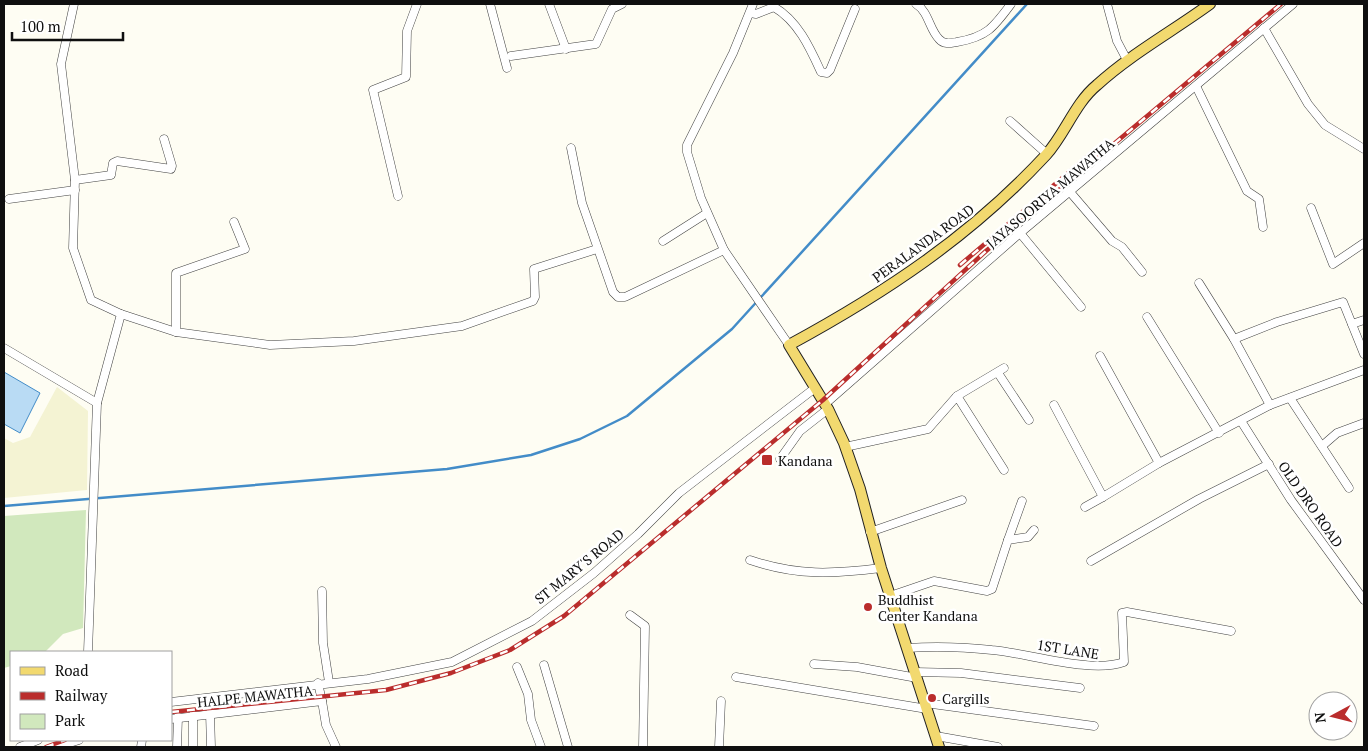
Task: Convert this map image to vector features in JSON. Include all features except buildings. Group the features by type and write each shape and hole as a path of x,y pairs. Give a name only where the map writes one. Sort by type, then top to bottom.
{"main road":[{"name":"PERALANDA ROAD","path":"789,345 856,309 955,240 980,220 1047,154 1095,86 1127,60 1210,4"},
{"path":"789,345 827,406 845,448 860,489 881,568 940,747"}],"street":[{"path":"74,4 61,64 75,180 73,248 91,300 121,314 176,332 270,345 354,341 462,326 533,301 535,297 532,274 534,270 597,249"},
{"path":"398,196 373,90 406,77 407,32 417,4"},
{"path":"490,4 507,68"},
{"path":"549,4 566,49"},
{"path":"511,56 596,44 612,9 622,4"},
{"path":"754,4 688,145 689,160 707,213 724,250 789,345"},
{"path":"916,4 922,8 938,38 942,42 950,43 982,36 995,25 1011,4"},
{"path":"1107,4 1117,41 1127,60"},
{"name":"JAYASOORIYA MAWATHA","path":"780,459 800,431 1020,233 1293,4"},
{"path":"750,13 756,14 774,7 781,11 806,39 822,72 827,73 830,70 856,8"},
{"path":"1264,28 1308,104 1325,125 1364,149"},
{"path":"1196,86 1247,191 1259,199 1263,226"},
{"path":"1010,122 1047,154"},
{"path":"75,180 111,175 113,163 117,162 171,169 172,166 164,139"},
{"path":"571,148 582,204 597,249 604,261 613,292 618,297 625,297 724,250"},
{"path":"9,198 75,190"},
{"path":"1070,192 1112,242 1122,247 1142,272"},
{"path":"1311,208 1333,264 1364,243"},
{"path":"663,242 707,213"},
{"path":"176,332 176,273 245,248 234,222"},
{"path":"1020,233 1080,307"},
{"path":"1199,283 1234,339 1270,405"},
{"path":"1234,339 1277,322 1343,302 1364,354"},
{"path":"88,651 97,403 121,314"},
{"path":"1147,317 1219,433"},
{"path":"1352,324 1364,320"},
{"path":"4,348 97,403"},
{"path":"1100,356 1159,463"},
{"path":"1085,507 1159,463 1270,405 1364,370"},
{"path":"845,448 928,429 957,396 1001,371 1029,420"},
{"name":"ST MARY'S ROAD","path":"172,702 318,683 368,679 452,662 532,621 594,573 638,534 679,493 815,388"},
{"path":"957,396 1004,470"},
{"path":"1290,398 1349,488"},
{"path":"1054,405 1103,497"},
{"name":"OLD DRO ROAD","path":"1244,418 1268,464 1291,500 1364,600"},
{"path":"1322,446 1337,433 1364,423"},
{"path":"1091,561 1199,499 1268,464"},
{"path":"870,532 962,500"},
{"path":"890,596 934,581 987,592 992,589 1022,502"},
{"path":"1008,540 1028,537 1034,530"},
{"path":"750,560 776,569 802,573 837,574 881,568"},
{"path":"322,591 323,643 329,682"},
{"name":"1ST LANE","path":"907,648 927,646 992,650 1103,667 1124,662 1122,613 1127,612 1231,631"},
{"path":"630,615 645,626 643,747"},
{"path":"814,664 857,667 916,675 961,673 1080,688"},
{"path":"544,665 568,747"},
{"path":"517,667 528,694 531,720 541,747"},
{"path":"736,677 926,706 1094,726"},
{"path":"318,683 322,701"},
{"name":"HALPE MAWATHA","path":"175,718 322,701 326,725 336,747"},
{"path":"719,747 721,701"},
{"path":"210,713 211,747"},
{"path":"193,715 193,747"},
{"path":"175,718 177,747"},
{"path":"936,736 998,747"},
{"path":"20,747 35,741"},
{"path":"57,747 77,741"}],"green space":[{"path":"57,387 88,411 87,490 4,498 4,438 13,443 30,437"},
{"path":"86,510 83,628 63,634 46,651 10,651 10,666 4,668 4,516"}],"water":[{"path":"4,372 40,393 20,433 4,424"}],"waterway":[{"path":"4,506 447,469 531,455 580,439 627,416 732,329 1027,4"}],"railway":[{"path":"172,712 386,690 451,673 510,650 564,616 823,400 986,251 1281,4"},
{"path":"960,265 1094,151"},
{"path":"46,747 62,741"}],"place":[{"name":"Kandana","path":"767,460"},
{"name":"Buddhist Center Kandana","path":"868,607"},
{"name":"Cargills","path":"932,698"}]}
